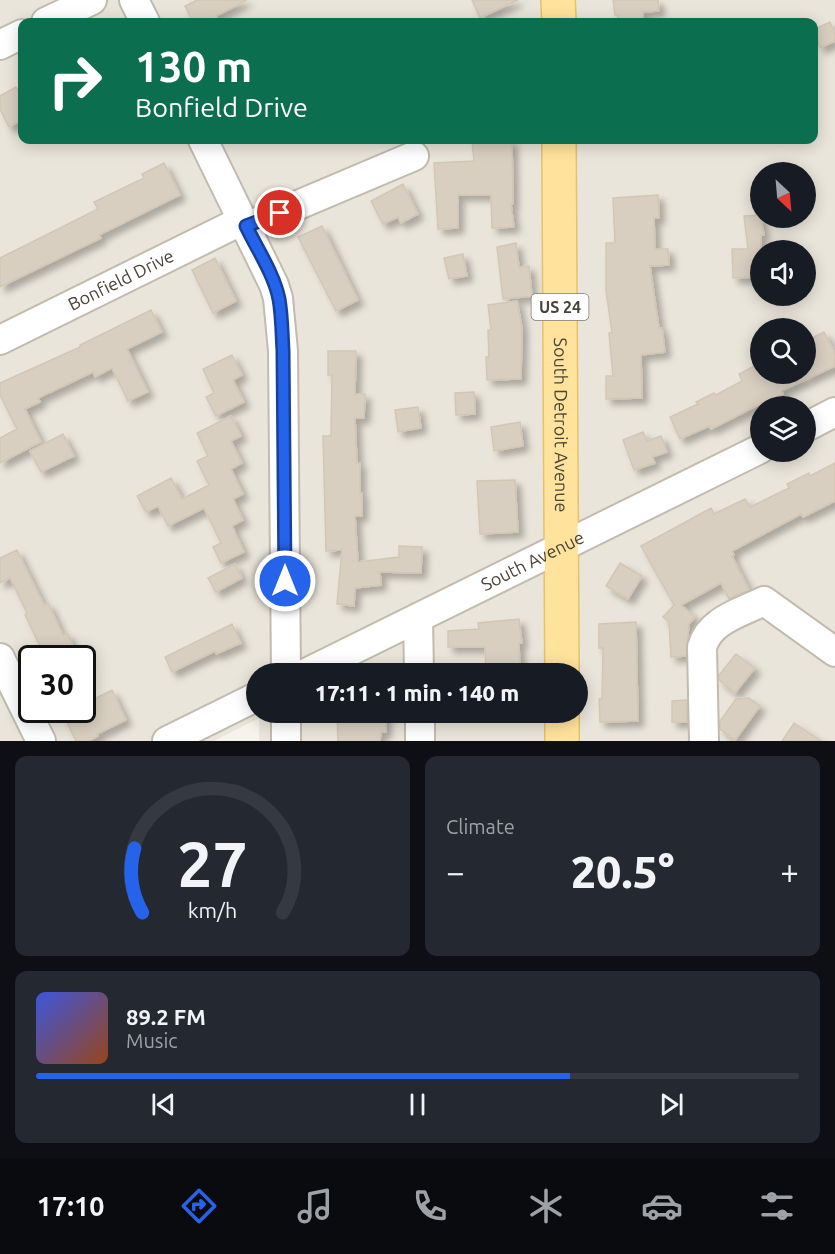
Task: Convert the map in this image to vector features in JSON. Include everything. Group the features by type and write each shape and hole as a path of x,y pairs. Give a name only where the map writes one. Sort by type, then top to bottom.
{"main road":[{"path":"558,0 559,18"},
{"name":"South Detroit Avenue","path":"559,144 562,663"},
{"path":"562,723 562,741"}],"street":[{"path":"54,18 92,0"},
{"path":"134,0 143,18"},
{"path":"0,45 18,36"},
{"path":"205,144 274,285 278,298 283,351 286,663"},
{"name":"Bonfield Drive","path":"0,340 244,223 414,156"},
{"path":"816,422 835,412"},
{"name":"South Avenue","path":"326,663 750,454"},
{"path":"704,741 702,647 710,630 719,623 764,601 835,652"},
{"path":"418,618 419,663"},
{"path":"0,658 40,741"},
{"path":"167,741 246,702"},
{"path":"286,723 286,741"},
{"path":"420,723 420,741"}],"shaded area":[{"path":"0,0 835,0 835,741 259,741 259,723 588,723 588,663 246,663 246,723 249,723 214,741 0,741"}],"building":[{"path":"197,0 247,0 216,16 217,18 191,18 185,6"},
{"path":"472,0 518,0 480,18"},
{"path":"613,0 658,0 659,11 643,12 643,18 618,18 618,15 615,15"},
{"path":"830,22 835,33 835,41 820,48 818,28"},
{"path":"16,87 18,91 18,122 9,127 0,109 0,96"},
{"path":"472,144 512,144 513,204 511,204 514,227 492,228 491,195 458,195 458,228 438,229 434,163 474,161"},
{"path":"164,163 180,195 99,235 101,238 0,287 0,258 98,209 94,202 144,178 142,174"},
{"path":"403,184 418,214 401,223 398,217 383,224 371,201"},
{"path":"658,195 659,218 654,218 655,249 668,249 669,265 650,266 665,352 641,355 642,398 606,399 606,376 613,376 609,333 612,333 606,290 606,243 615,243 613,198"},
{"path":"744,216 750,216 750,228 763,228 764,235 761,235 761,240 750,240 750,277 733,278 732,249 748,249"},
{"path":"322,226 358,300 336,311 298,237"},
{"path":"516,243 519,267 529,266 532,296 503,299 497,247"},
{"path":"463,254 467,276 449,279 444,258"},
{"path":"215,258 236,301 213,313 192,270"},
{"path":"517,301 522,328 521,379 487,380 488,330 491,330 488,305"},
{"path":"151,310 162,332 127,349 148,392 128,401 112,368 95,377 93,372 38,398 40,402 25,409 41,442 0,463 0,438 17,429 0,395 0,383 80,347"},
{"path":"824,332 835,353 835,366 816,375 816,336"},
{"path":"328,351 356,351 355,394 365,394 364,418 355,418 357,463 360,463 360,493 362,493 362,516 355,516 358,562 399,557 399,546 422,547 421,573 380,572 381,585 355,588 354,606 337,604 342,550 326,551 323,436 331,436 332,375 328,375"},
{"path":"232,355 242,375 233,380 244,402 216,416 206,397 214,393 203,369"},
{"path":"750,368 750,384 796,384 781,391 783,394 779,396 750,396 750,409 711,429 709,426 680,439 670,417 742,381 739,374"},
{"path":"474,392 475,414 456,415 455,393"},
{"path":"418,407 421,428 398,432 395,410"},
{"path":"231,416 241,436 231,441 242,463 231,469 243,494 233,499 243,520 232,526 244,552 221,563 213,547 221,543 204,508 168,526 158,506 146,512 137,496 171,478 182,499 209,485 197,461 208,456 197,433"},
{"path":"520,422 523,446 494,451 491,427"},
{"path":"643,432 647,441 661,436 667,452 652,457 655,463 634,470 623,440"},
{"path":"63,434 74,456 41,472 30,451"},
{"path":"835,463 835,501 803,517 801,514 732,551 734,555 732,556 749,590 729,599 721,583 681,605 695,617 689,624 686,656 671,657 669,622 663,617 674,605 641,546 711,508 714,514 745,499 750,507 789,488 787,484 809,473 810,476"},
{"path":"515,480 518,532 480,534 477,481"},
{"path":"17,550 44,605 48,603 63,635 67,633 73,645 40,645 10,578 0,583 0,558"},
{"path":"620,563 642,576 628,599 606,586"},
{"path":"235,564 242,578 216,592 208,578"},
{"path":"519,619 522,643 519,643 520,663 486,663 485,647 448,647 448,631 479,629 478,623"},
{"path":"636,622 638,721 600,722 599,699 602,699 603,648 599,648 599,624"},
{"path":"232,624 241,643 216,654 215,651 172,672 165,657"},
{"path":"736,654 755,668 735,693 719,680 719,675"},
{"path":"112,690 126,720 97,734 98,736 89,741 76,741 67,723 96,723 96,698"},
{"path":"749,698 760,706 735,740 720,729 720,721 736,699"},
{"path":"687,700 687,722 672,722 672,701"},
{"path":"337,723 386,723 386,732 381,732 380,741 338,741"},
{"path":"794,723 821,741 782,741"}],"route":[{"path":"280,213 246,226 274,285 280,313 283,351 285,581"}]}
